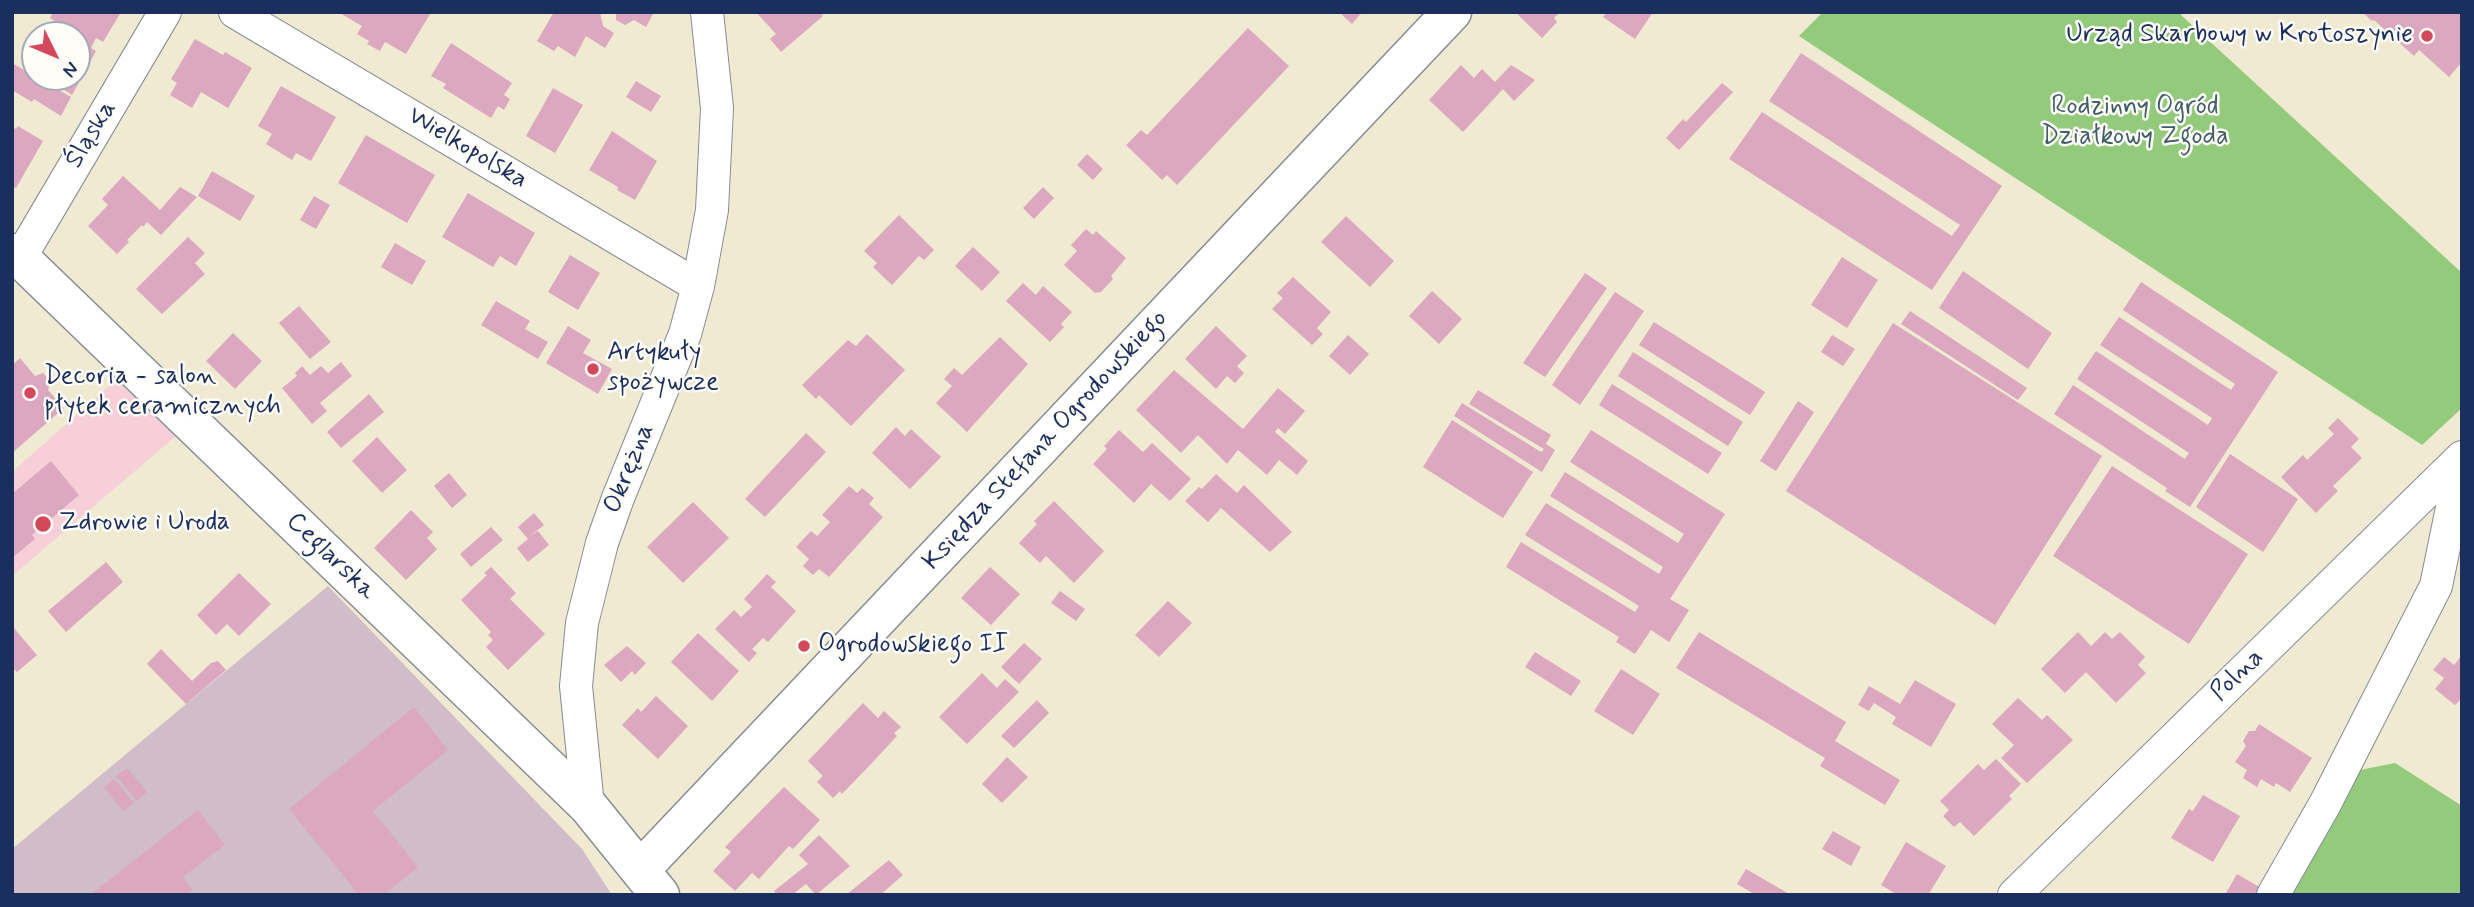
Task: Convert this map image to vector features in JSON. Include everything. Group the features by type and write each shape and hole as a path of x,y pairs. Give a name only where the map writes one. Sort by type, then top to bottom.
{"street":[{"name":"Śląska","path":"16,256 165,12"},
{"name":"Wielkopolska","path":"235,12 698,286"},
{"name":"Okrężna","path":"589,806 576,686 582,623 602,543 618,498 685,334 698,286 712,210 717,108 707,12"},
{"name":"Księdza Stefana Ogrodowskiego","path":"649,886 1452,12"},
{"name":"Ceglarska","path":"16,256 589,806 649,886"},
{"name":"Polna","path":"2014,895 2462,458"},
{"name":"Polna","path":"2273,895 2325,804 2436,586 2462,458"}],"shaded area":[{"name":"Zdrowie i Uroda","path":"116,380 176,436 12,576 12,472"},
{"path":"328,586 582,849 612,895 12,895 12,849"}],"green space":[{"name":"Rodzinny Ogród Działkowy Zgoda","path":"1823,12 2182,12 2181,15 2462,273 2462,408 2422,445 1799,36"},
{"path":"2395,763 2462,806 2462,895 2289,895 2355,771"}],"building":[{"path":"53,12 121,12 103,42 96,38 91,48 91,21 55,21 50,18"},
{"path":"338,12 430,14 406,54 385,42 380,51 367,44 369,41 357,34 362,26"},
{"path":"554,12 600,12 603,26 614,33 605,48 586,36 575,57 558,46 554,51 537,41"},
{"path":"616,12 654,12 646,27 634,20 625,25 616,20"},
{"path":"756,12 820,12 823,16 781,52 770,39 776,34"},
{"path":"1339,12 1362,12 1352,24"},
{"path":"1515,12 1560,12 1554,18 1557,22 1542,38"},
{"path":"1607,12 1653,12 1635,39 1603,17"},
{"name":"Urząd Skarbowy w Krotoszynie","path":"2362,12 2462,12 2462,62 2449,77 2419,50 2414,56"},
{"path":"1248,28 1289,66 1177,185 1167,175 1162,180 1126,145 1141,130 1147,135"},
{"path":"195,39 252,68 228,108 201,92 192,108 170,95 177,83 171,79"},
{"path":"451,43 512,83 504,95 510,99 504,110 498,106 491,118 443,88 446,84 431,76"},
{"path":"1801,53 2002,186 1932,290 1729,159 1762,112 1952,236 1960,225 1769,101"},
{"path":"12,63 21,68 21,91 61,91 71,97 61,116 34,99 32,102 12,90"},
{"path":"1461,65 1474,78 1482,69 1495,82 1511,65 1535,80 1514,101 1503,89 1463,132 1429,100"},
{"path":"636,81 661,96 651,112 626,97"},
{"path":"1722,83 1733,92 1679,150 1666,138 1683,119 1686,122"},
{"path":"281,86 336,117 311,161 296,153 292,160 266,144 272,134 258,126"},
{"path":"553,88 583,105 555,153 526,136"},
{"path":"18,126 43,141 16,188 12,186 12,127 16,129"},
{"path":"612,131 657,161 635,200 589,170"},
{"path":"366,135 435,175 407,223 338,183"},
{"path":"1087,154 1103,169 1093,180 1077,165"},
{"path":"212,171 255,196 240,221 198,196"},
{"path":"123,176 160,210 180,187 197,197 161,235 147,222 127,240 129,242 117,254 88,226 108,205 102,199"},
{"path":"1043,187 1054,198 1034,219 1023,208"},
{"path":"468,193 535,233 516,266 500,256 493,267 442,237"},
{"path":"314,196 330,205 316,229 300,220"},
{"path":"899,215 934,250 924,260 919,256 892,285 873,267 877,263 864,251"},
{"path":"1346,216 1394,261 1370,287 1321,242"},
{"path":"1086,229 1093,235 1096,231 1126,258 1101,292 1095,293 1064,265 1077,251 1071,245"},
{"path":"188,237 205,253 195,263 205,274 162,314 136,289"},
{"path":"395,243 426,261 412,285 381,267"},
{"path":"973,247 1000,272 982,291 955,266"},
{"path":"570,255 600,273 578,310 548,292"},
{"path":"1842,257 1878,280 1847,328 1811,305"},
{"path":"1963,271 2052,333 2028,369 1939,308"},
{"path":"1585,273 1607,288 1545,377 1523,363"},
{"path":"1293,277 1331,312 1317,328 1323,334 1312,345 1272,309 1283,298 1277,293"},
{"path":"2141,282 2278,372 2190,507 2165,491 2167,488 2054,414 2073,385 2185,459 2189,453 2077,379 2096,351 2208,425 2212,418 2100,345 2119,317 2231,390 2235,384 2123,310"},
{"path":"1023,283 1036,295 1043,286 1072,312 1061,324 1064,327 1050,342 1006,301"},
{"path":"1432,291 1462,319 1439,344 1409,316"},
{"path":"1615,292 1644,311 1580,405 1552,385"},
{"path":"496,301 530,321 525,329 548,342 538,359 481,325"},
{"path":"299,306 331,342 310,359 279,323"},
{"path":"1910,311 2027,388 2018,400 1901,324"},
{"path":"1654,322 1765,392 1750,415 1639,345"},
{"path":"1893,323 2102,456 1995,625 1786,491"},
{"path":"568,326 591,340 583,353 612,369 598,394 546,363"},
{"path":"1216,326 1247,356 1237,366 1244,373 1235,383 1227,376 1216,389 1185,359"},
{"path":"233,333 262,361 235,389 206,361"},
{"path":"867,334 905,370 851,426 819,395 816,399 802,385 848,340 856,346"},
{"path":"1348,335 1369,354 1350,375 1329,356"},
{"path":"1832,335 1855,349 1843,366 1821,352"},
{"path":"1000,337 1028,364 967,432 936,403 952,386 944,379 954,368 962,375"},
{"path":"1633,352 1743,422 1728,446 1618,376"},
{"path":"20,358 35,376 43,373 51,382 48,390 64,408 12,453 12,365"},
{"path":"341,362 352,376 320,403 327,411 312,424 282,388 297,376 295,373 302,366 310,375 321,366 328,373"},
{"path":"1174,370 1243,429 1278,388 1305,411 1285,434 1278,428 1275,432 1308,461 1297,475 1279,460 1267,475 1238,450 1227,464 1198,435 1181,453 1136,410"},
{"path":"1612,384 1722,453 1708,474 1599,405"},
{"path":"1478,390 1551,435 1546,444 1555,450 1542,472 1454,416 1462,403 1541,452 1544,449 1469,404"},
{"path":"369,394 384,412 341,448 327,432"},
{"path":"1798,401 1814,412 1776,471 1760,461"},
{"path":"2338,418 2359,439 2351,447 2362,458 2333,486 2338,491 2316,513 2281,477 2303,455 2307,460 2334,434 2328,428"},
{"path":"1452,420 1533,472 1503,518 1423,467"},
{"path":"896,427 905,436 911,429 941,457 910,489 872,453"},
{"path":"1119,430 1143,452 1152,443 1191,479 1170,501 1151,484 1134,503 1093,464 1107,449 1104,446"},
{"path":"1591,430 1725,514 1670,599 1689,610 1669,642 1651,630 1635,654 1616,642 1619,637 1506,567 1521,542 1635,612 1639,606 1525,535 1546,503 1659,574 1663,567 1550,496 1565,472 1678,543 1684,534 1570,462"},
{"path":"806,433 826,452 765,517 745,499"},
{"path":"377,437 407,470 382,493 352,461"},
{"path":"2230,454 2298,499 2263,552 2196,507"},
{"path":"51,461 79,495 32,535 35,539 12,558 12,494"},
{"path":"2112,466 2248,554 2189,644 2053,556"},
{"path":"449,473 467,495 452,508 434,486"},
{"path":"1216,474 1237,493 1244,485 1292,532 1270,552 1221,508 1208,522 1185,501 1199,487 1202,489"},
{"path":"849,486 857,493 862,488 874,498 869,504 883,517 829,577 819,569 813,575 803,566 809,559 796,547 811,531 817,536 830,522 822,515"},
{"path":"1054,501 1104,551 1074,583 1046,556 1040,563 1019,543 1037,524 1034,521"},
{"path":"693,502 729,538 683,583 647,547"},
{"path":"411,510 433,532 427,538 437,549 406,580 374,548"},
{"path":"534,513 544,525 530,536 538,531 549,545 528,562 517,548 528,539 518,527"},
{"path":"491,527 503,540 471,567 460,554"},
{"path":"106,562 123,582 66,632 48,611"},
{"path":"491,567 516,593 510,599 545,634 508,670 486,647 493,640 488,635 491,632 461,600 487,575 484,573"},
{"path":"990,567 1020,594 991,625 961,598"},
{"path":"239,573 271,604 239,636 227,624 216,635 197,615"},
{"path":"767,574 776,582 771,587 796,611 768,642 763,638 752,649 757,653 749,662 715,629 734,610 741,617 752,607 744,599"},
{"path":"1060,591 1085,609 1076,621 1051,603"},
{"path":"1168,601 1192,623 1159,657 1135,635"},
{"path":"12,626 37,655 17,672 12,667"},
{"path":"1699,632 1846,722 1835,741 1900,780 1885,805 1820,766 1825,758 1676,668"},
{"path":"2078,632 2091,646 2105,632 2112,639 2120,632 2145,657 2138,665 2146,673 2116,703 2086,672 2065,693 2041,669"},
{"path":"698,633 739,671 712,701 671,662"},
{"path":"1024,643 1042,659 1019,684 1001,667"},
{"path":"627,646 646,663 635,675 632,671 621,682 604,665"},
{"path":"161,649 192,681 211,663 218,661 226,670 186,704 147,664"},
{"path":"1535,652 1581,681 1571,696 1525,667"},
{"path":"2462,655 2462,698 2455,705 2435,689 2444,678 2433,670 2444,657 2454,665"},
{"path":"1621,669 1660,694 1633,735 1594,711"},
{"path":"982,673 997,688 1005,679 1019,692 967,744 939,717"},
{"path":"1915,680 1956,704 1931,747 1892,724 1896,717 1874,703 1869,711 1858,705 1869,686 1900,704"},
{"path":"656,696 688,726 658,759 622,725 638,708 641,712"},
{"path":"2018,698 2042,720 2047,715 2073,740 2027,783 2001,758 2014,745 1992,724"},
{"path":"1037,700 1049,713 1014,748 1001,736"},
{"path":"863,703 878,718 884,711 901,727 894,733 897,736 870,765 842,794 840,791 833,798 817,782 823,776 808,761"},
{"path":"414,707 448,750 373,811 418,867 384,895 359,895 289,809"},
{"path":"2259,724 2312,758 2290,792 2276,783 2274,787 2261,779 2257,787 2243,778 2247,770 2235,762 2246,746 2243,741 2249,731 2255,731"},
{"path":"1007,757 1028,777 1002,803 982,784"},
{"path":"1996,759 2021,784 2009,796 2012,799 1974,836 1960,822 1954,827 1943,816 1949,810 1940,801 1978,764 1984,770"},
{"path":"127,768 147,792 137,801 116,776"},
{"path":"114,779 134,803 123,811 104,787"},
{"path":"784,787 820,820 793,849 789,846 759,879 752,873 735,891 713,871 731,852 725,847"},
{"path":"2203,795 2240,816 2213,862 2171,838 2189,809 2193,811"},
{"path":"198,810 225,845 183,877 192,890 186,895 90,895"},
{"path":"1833,831 1861,847 1851,866 1822,849"},
{"path":"819,835 850,866 816,895 806,884 792,895 777,895 774,891 808,864 799,855"},
{"path":"1906,842 1946,866 1928,895 1898,895 1881,885"},
{"path":"889,860 903,875 880,895 846,895"},
{"path":"1746,869 1791,895 1756,895 1737,884"},
{"path":"2237,874 2261,888 2257,895 2226,893"}],"place":[{"name":"Urząd Skarbowy w Krotoszynie","path":"2427,36"},
{"name":"Artykuły spożywcze","path":"593,369"},
{"name":"Decoria - salon płytek ceramicznych","path":"30,393"},
{"name":"Zdrowie i Uroda","path":"43,524"},
{"name":"Ogrodowskiego II","path":"804,646"}]}
